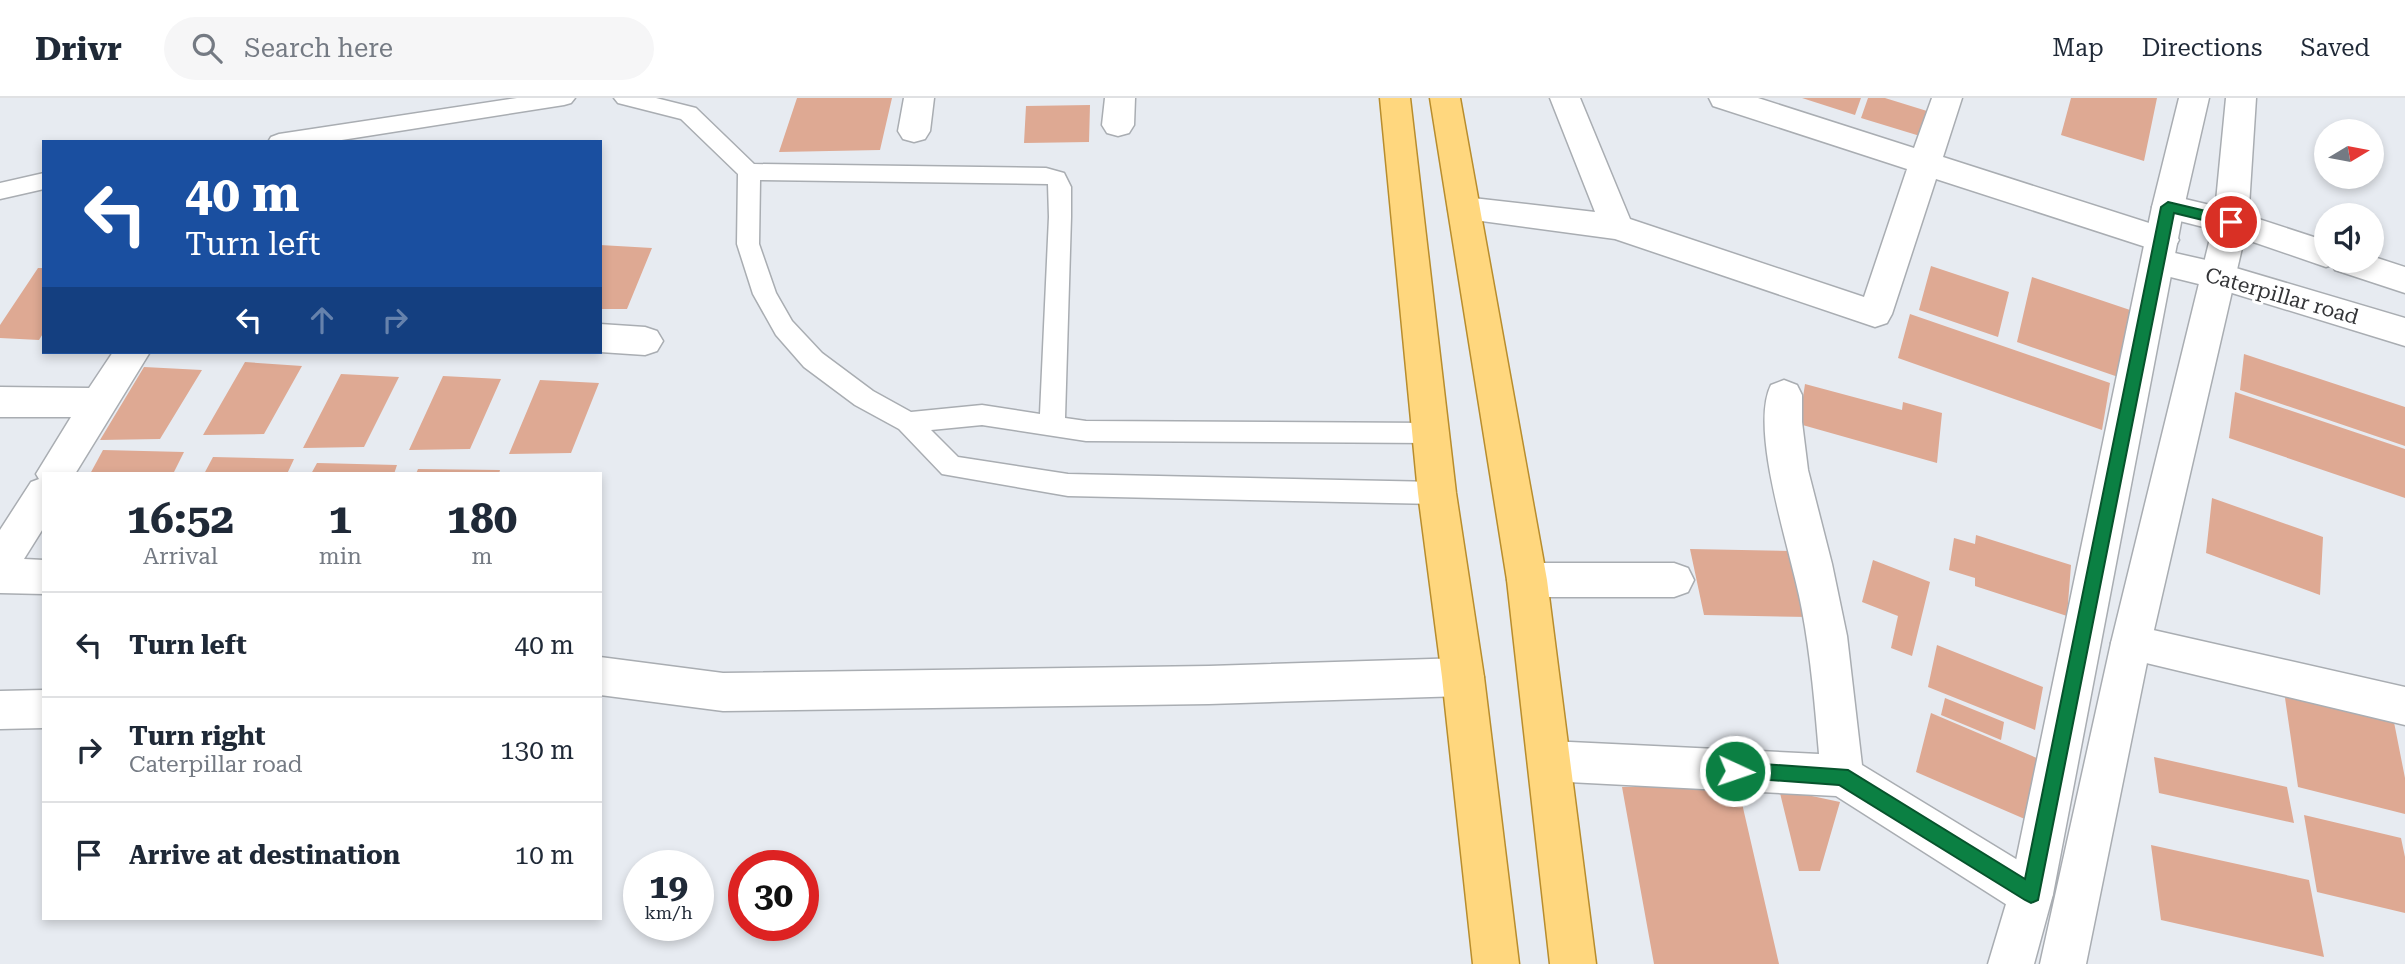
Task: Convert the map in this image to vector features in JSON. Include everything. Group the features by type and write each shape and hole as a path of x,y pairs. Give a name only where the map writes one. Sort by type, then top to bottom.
{"main road":[{"path":"1395,98 1437,493 1463,677 1496,964"},
{"path":"1445,98 1527,580 1573,964"}],"street":[{"path":"914,131 919,98"},
{"path":"1565,98 1617,227"},
{"path":"1724,98 2162,236 2231,222 2314,250"},
{"path":"1464,209 1617,227 1875,314 1947,98"},
{"path":"2011,964 2031,894 2162,236 2194,98"},
{"path":"2063,964 2131,643 2231,222 2241,98"},
{"name":"Caterpillar road","path":"2162,236 2219,276 2405,332"},
{"path":"2384,273 2405,280"},
{"path":"602,338 645,341"},
{"path":"56,472 131,354"},
{"path":"1784,395 1782,427 1786,465 1818,588 1831,665 1842,776"},
{"path":"0,402 99,403"},
{"path":"0,564 42,496"},
{"path":"0,576 42,577"},
{"path":"1527,580 1674,580"},
{"path":"2131,643 2405,706"},
{"path":"602,676 723,692 1209,685 1463,677"},
{"path":"0,710 42,709"},
{"path":"1549,761 1842,776 2031,894"}],"lane":[{"path":"292,140 564,98"},
{"path":"625,98 691,106 749,172 748,244 765,294 784,328 813,359 864,398 908,422 951,467 1068,485 1437,493"},
{"path":"749,172 1046,176 1056,179 1060,187 1060,207 1052,427"},
{"path":"0,191 42,181"},
{"path":"908,422 982,415 1086,431 1431,433"}],"building":[{"path":"797,98 892,98 880,150 779,152"},
{"path":"1802,98 1861,98 1855,115"},
{"path":"1868,98 1885,98 1927,111 1920,136 1861,118"},
{"path":"2071,98 2157,98 2144,161 2061,135"},
{"path":"1090,105 1089,142 1024,143 1026,106"},
{"path":"602,245 652,248 627,309 602,309"},
{"path":"1931,266 2009,292 1998,337 1919,310"},
{"path":"38,268 42,268 42,335 39,340 0,338 0,325"},
{"path":"2032,277 2136,312 2124,379 2017,342"},
{"path":"1910,314 2110,383 2102,430 1898,358"},
{"path":"2244,354 2405,407 2405,446 2240,390"},
{"path":"245,362 302,366 264,434 203,435"},
{"path":"144,367 202,370 160,439 100,440"},
{"path":"341,374 399,377 364,447 303,448"},
{"path":"443,376 501,379 470,449 409,450"},
{"path":"540,380 599,383 571,453 509,454"},
{"path":"1805,384 1902,410 1903,402 1942,413 1937,463 1799,424"},
{"path":"2235,392 2405,449 2405,498 2229,438"},
{"path":"103,450 184,452 174,472 91,472"},
{"path":"213,457 294,459 288,472 205,472"},
{"path":"317,463 397,465 395,472 312,472"},
{"path":"418,469 500,470 500,472 417,472"},
{"path":"2212,498 2323,537 2320,595 2206,553"},
{"path":"1976,535 2071,565 2067,616 1975,586 1975,578 1949,570 1954,538 1975,544"},
{"path":"1690,549 1793,551 1809,617 1704,615"},
{"path":"1873,560 1930,582 1912,656 1891,648 1898,616 1862,602"},
{"path":"1937,645 2043,687 2035,730 1928,687"},
{"path":"2284,691 2393,717 2405,778 2405,814 2298,787"},
{"path":"1945,698 2004,722 2001,740 1941,715"},
{"path":"1931,713 2039,759 2027,820 1916,772"},
{"path":"2154,757 2287,787 2294,823 2159,793"},
{"path":"1738,786 1779,964 1654,964 1622,787"},
{"path":"1779,789 1840,802 1820,871 1799,871"},
{"path":"2304,815 2401,838 2405,857 2405,913 2317,892"},
{"path":"2151,845 2309,880 2324,957 2161,920"}],"route":[{"path":"1735,771 1842,776 2031,894 2168,207 2231,222"}]}
